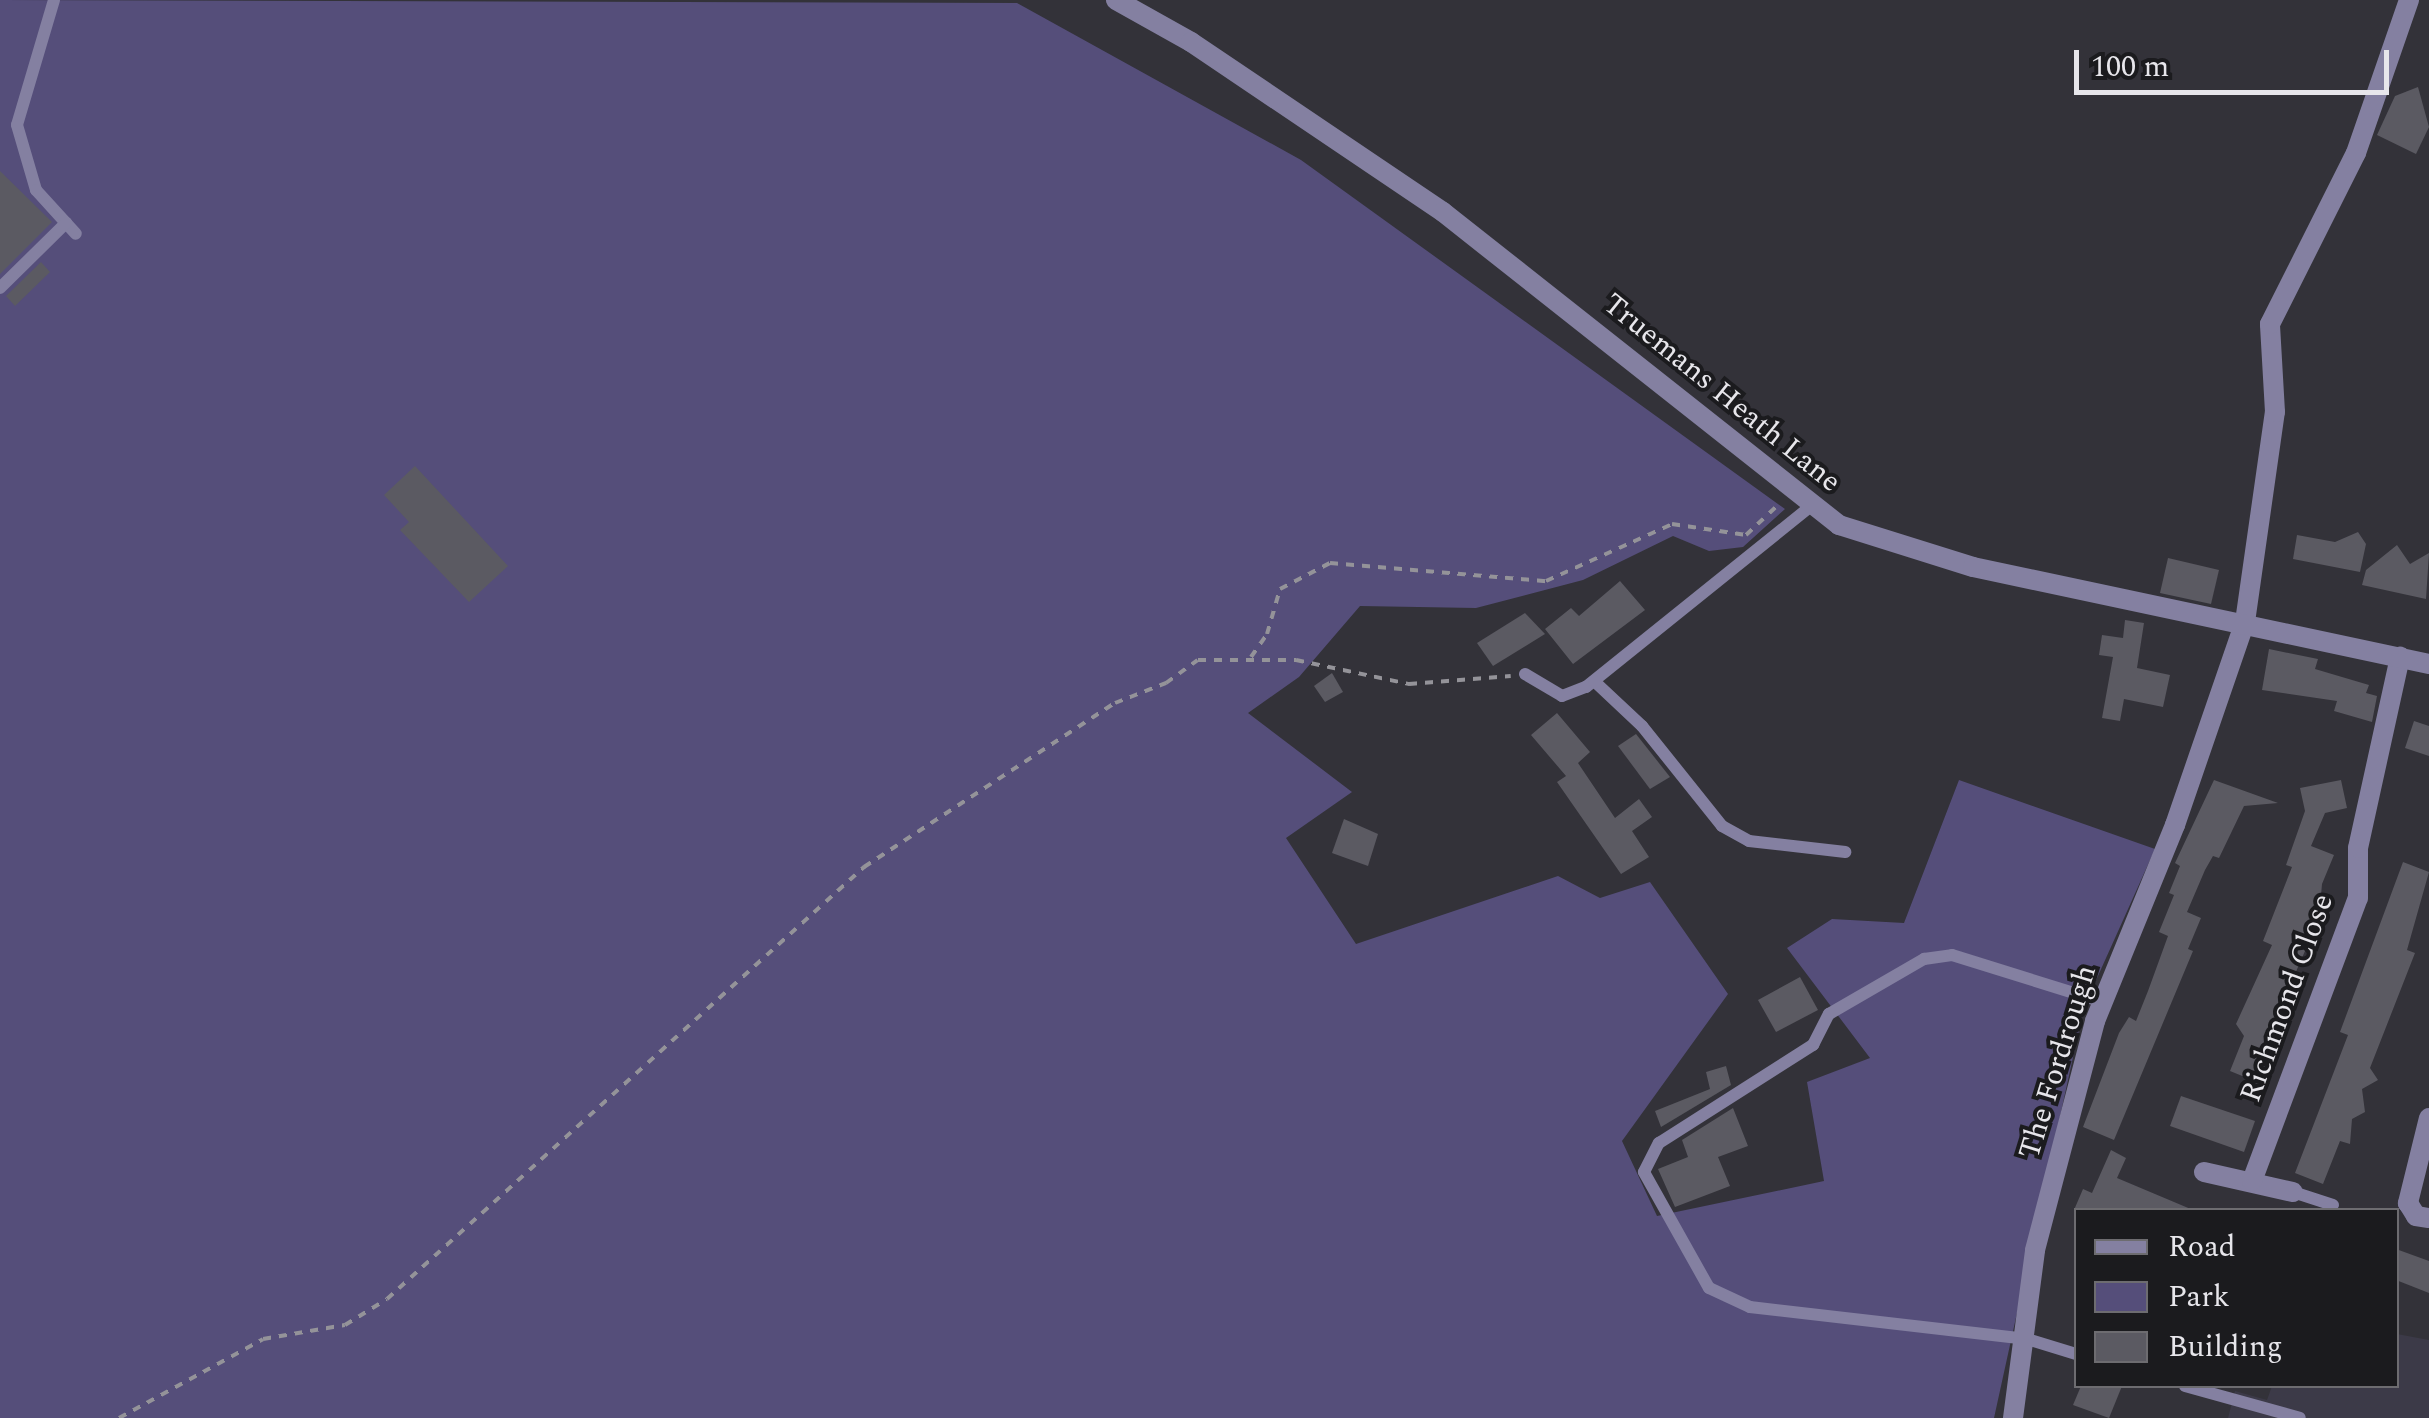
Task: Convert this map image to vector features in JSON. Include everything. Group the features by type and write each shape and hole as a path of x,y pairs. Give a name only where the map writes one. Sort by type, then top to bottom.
{"street":[{"name":"Truemans Heath Lane","path":"1116,0 1191,42 1443,212 1810,507 1862,536 1973,566 2429,664"},
{"name":"The Fordrough","path":"2014,1418 2036,1250 2103,1002 2175,825 2245,622 2275,412 2270,324 2356,153 2409,0"},
{"name":"Richmond Close","path":"2252,1181 2358,898 2358,848 2400,657"},
{"path":"2429,1118 2408,1203 2416,1216 2429,1218"},
{"path":"2204,1172 2292,1192"}],"lane":[{"path":"54,0 16,125 31,180 76,234"},
{"path":"0,288 66,223"},
{"path":"1525,674 1562,696 1594,682 1810,507"},
{"path":"1594,682 1642,726 1722,826 1749,841 1845,852"},
{"path":"2074,1353 2027,1339 1750,1306 1709,1288 1644,1172 1660,1143 1813,1045 1829,1014 1924,958 1952,955 2103,1002"},
{"path":"2292,1192 2333,1205"},
{"path":"2192,1388 2300,1418"}],"path":[{"path":"1251,657 1265,637 1280,589 1330,563 1546,581 1672,524 1746,535 1781,502"},
{"path":"119,1418 262,1339 345,1325 416,1273 864,867 1115,703 1166,683 1198,660 1251,657 1360,669 1410,684 1525,674"}],"shaded area":[{"path":"2399,1334 2429,1340 2429,1418 2228,1418 2235,1391 2267,1400 2271,1388 2399,1388"}],"green space":[{"path":"0,0 1017,3 1301,160 1785,509 1743,547 1709,551 1673,536 1583,580 1476,608 1360,606 1299,677 1248,713 1352,792 1286,838 1356,944 1558,876 1600,898 1650,882 1728,994 1622,1141 1657,1216 1824,1181 1807,1082 1870,1058 1787,948 1832,919 1904,923 1959,780 2155,849 2084,1007 1994,1418 0,1418"}],"building":[{"path":"2418,87 2429,127 2416,154 2377,135 2395,96"},
{"path":"0,171 52,222 0,274"},
{"path":"41,262 50,272 15,306 6,296"},
{"path":"415,466 508,566 469,602 400,530 409,522 384,495"},
{"path":"2358,532 2366,544 2360,572 2293,559 2297,535 2335,542"},
{"path":"2397,545 2410,564 2429,553 2426,599 2362,585 2366,570"},
{"path":"2168,558 2219,570 2211,604 2160,593"},
{"path":"1620,581 1645,610 1573,664 1545,629 1571,608 1579,616"},
{"path":"1525,613 1545,634 1493,666 1477,643"},
{"path":"2125,620 2144,623 2137,668 2170,675 2163,707 2124,699 2120,721 2102,718 2113,657 2099,655 2102,635 2123,638"},
{"path":"2269,649 2318,659 2315,669 2369,685 2366,693 2377,696 2372,722 2334,711 2337,701 2262,690"},
{"path":"1332,673 1343,692 1325,702 1314,686"},
{"path":"1557,713 1590,752 1578,763 1615,818 1639,799 1652,817 1632,831 1649,857 1621,874 1557,782 1566,776 1531,735"},
{"path":"2414,721 2429,726 2429,756 2405,748"},
{"path":"1636,734 1670,777 1650,789 1618,746"},
{"path":"2214,780 2278,803 2244,806 2219,858 2213,856 2205,870 2187,912 2201,918 2188,949 2193,951 2114,1140 2083,1127 2119,1033 2129,1017 2136,1021 2148,991 2168,936 2159,932 2174,895 2169,893 2180,866 2175,863"},
{"path":"2341,780 2347,808 2325,813 2311,846 2334,855 2322,884 2319,919 2277,1015 2257,1082 2230,1071 2244,1036 2236,1024 2272,945 2263,941 2292,867 2286,865 2305,811 2300,788"},
{"path":"1344,819 1378,834 1368,866 1332,853"},
{"path":"2403,862 2429,872 2407,950 2415,953 2370,1068 2378,1080 2362,1089 2365,1112 2352,1119 2350,1144 2340,1141 2323,1184 2295,1173 2348,1035 2340,1032"},
{"path":"1800,977 1818,1010 1776,1032 1758,1000"},
{"path":"1726,1066 1731,1085 1661,1127 1655,1111 1710,1089 1706,1072"},
{"path":"2181,1096 2255,1121 2244,1152 2170,1126"},
{"path":"1733,1108 1748,1146 1718,1157 1730,1186 1675,1207 1658,1169 1688,1157 1682,1140"},
{"path":"2111,1150 2126,1158 2117,1178 2188,1208 2075,1208 2083,1189 2092,1193"},
{"path":"2399,1250 2429,1261 2429,1293 2399,1281"},
{"path":"2080,1388 2121,1388 2109,1418 2073,1405"}]}
